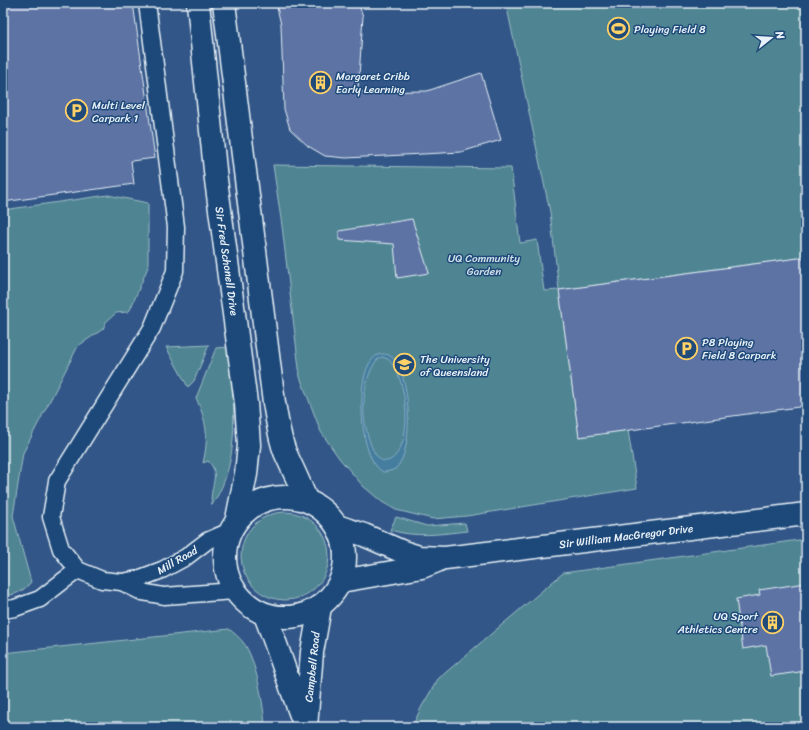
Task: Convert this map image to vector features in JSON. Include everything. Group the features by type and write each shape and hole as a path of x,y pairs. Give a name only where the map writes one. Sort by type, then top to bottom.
{"street":[{"name":"Sir Fred Schonell Drive","path":"198,3 216,180 246,403 249,445 246,474 234,525 224,551 226,572 234,591 248,605 265,615 284,618 302,616 320,607 332,596 341,581 345,563 344,544 337,526 324,510 306,500 286,496 266,499 248,509 234,525"},
{"path":"224,3 278,428 284,450 297,476 306,500"},
{"name":"Sir William MacGregor Drive","path":"337,526 364,535 403,552 420,557 446,558 806,514"},
{"name":"Sir William MacGregor Drive","path":"341,581 422,567 446,558"},
{"name":"Campbell Road","path":"306,727 312,652 320,607"},
{"name":"Campbell Road","path":"265,615 284,665 289,685 306,727"}],"lane":[{"path":"3,610 40,599 78,570 62,549 51,517 57,481 152,328 175,271 176,227 149,64 147,3"},
{"name":"Mill Road","path":"78,570 102,580 122,582 138,579 162,570 234,525"},
{"name":"Mill Road","path":"122,582 142,592 164,596 234,591"}],"shaded area":[{"name":"The University of Queensland","path":"3,3 806,3 806,727 3,727"},
{"path":"380,354 389,355 397,363 406,393 408,429 406,446 401,460 395,469 386,472 380,470 371,458 367,447 363,426 363,382 367,369 372,360","holes":["382,357 388,359 400,379 406,422 401,447 395,456 388,461 382,460 377,456 372,448 366,430 364,416 364,397 366,385 372,368 378,359"]}],"green space":[{"path":"506,3 806,3 806,257 559,290 550,212"},
{"name":"UQ Community Garden","path":"273,165 511,168 520,243 537,240 544,291 559,290 579,437 628,430 637,488 467,516 433,519 396,510 382,502 363,486 339,458 321,432 300,377 282,226"},
{"path":"108,195 148,203 148,267 130,310 128,312 116,313 106,322 103,329 78,346 23,453 13,516 31,582 18,592 3,596 3,210"},
{"path":"209,345 194,381 188,387 166,347"},
{"path":"229,347 234,408 232,449 222,487 212,505 211,499 214,471 208,461 203,463 206,445 206,430 203,415 196,398 216,348"},
{"path":"285,512 302,515 310,519 322,531 326,539 329,556 326,573 322,581 310,593 302,597 285,600 268,597 260,593 248,581 244,573 241,556 244,539 248,531 260,519 268,515"},
{"path":"396,517 427,526 465,523 467,531 419,535 390,530"},
{"path":"806,539 806,727 412,727 422,706 438,679 563,573"},
{"path":"229,629 243,642 252,659 261,695 265,727 3,727 3,653"}],"building":[{"name":"Multi Level Carpark 1","path":"3,3 133,3 155,158 131,161 134,184 3,202"},
{"name":"Margaret Cribb Early Learning","path":"276,3 358,3 363,16 358,92 427,91 481,73 501,140 461,152 346,158 325,156 308,146 290,129 284,109 281,25"},
{"path":"412,219 429,273 397,278 394,244 339,240 339,231"},
{"name":"P8 Playing Field 8 Carpark","path":"806,257 806,406 579,437 559,290"},
{"name":"UQ Sport Athletics Centre","path":"806,583 806,671 771,676 766,645 743,649 736,599 760,595 759,590"}],"place":[{"name":"Playing Field 8","path":"619,29"},
{"name":"Margaret Cribb Early Learning","path":"321,82"},
{"name":"Multi Level Carpark 1","path":"76,111"},
{"name":"P8 Playing Field 8 Carpark","path":"686,348"},
{"name":"The University of Queensland","path":"404,365"},
{"name":"UQ Sport Athletics Centre","path":"773,622"}]}
